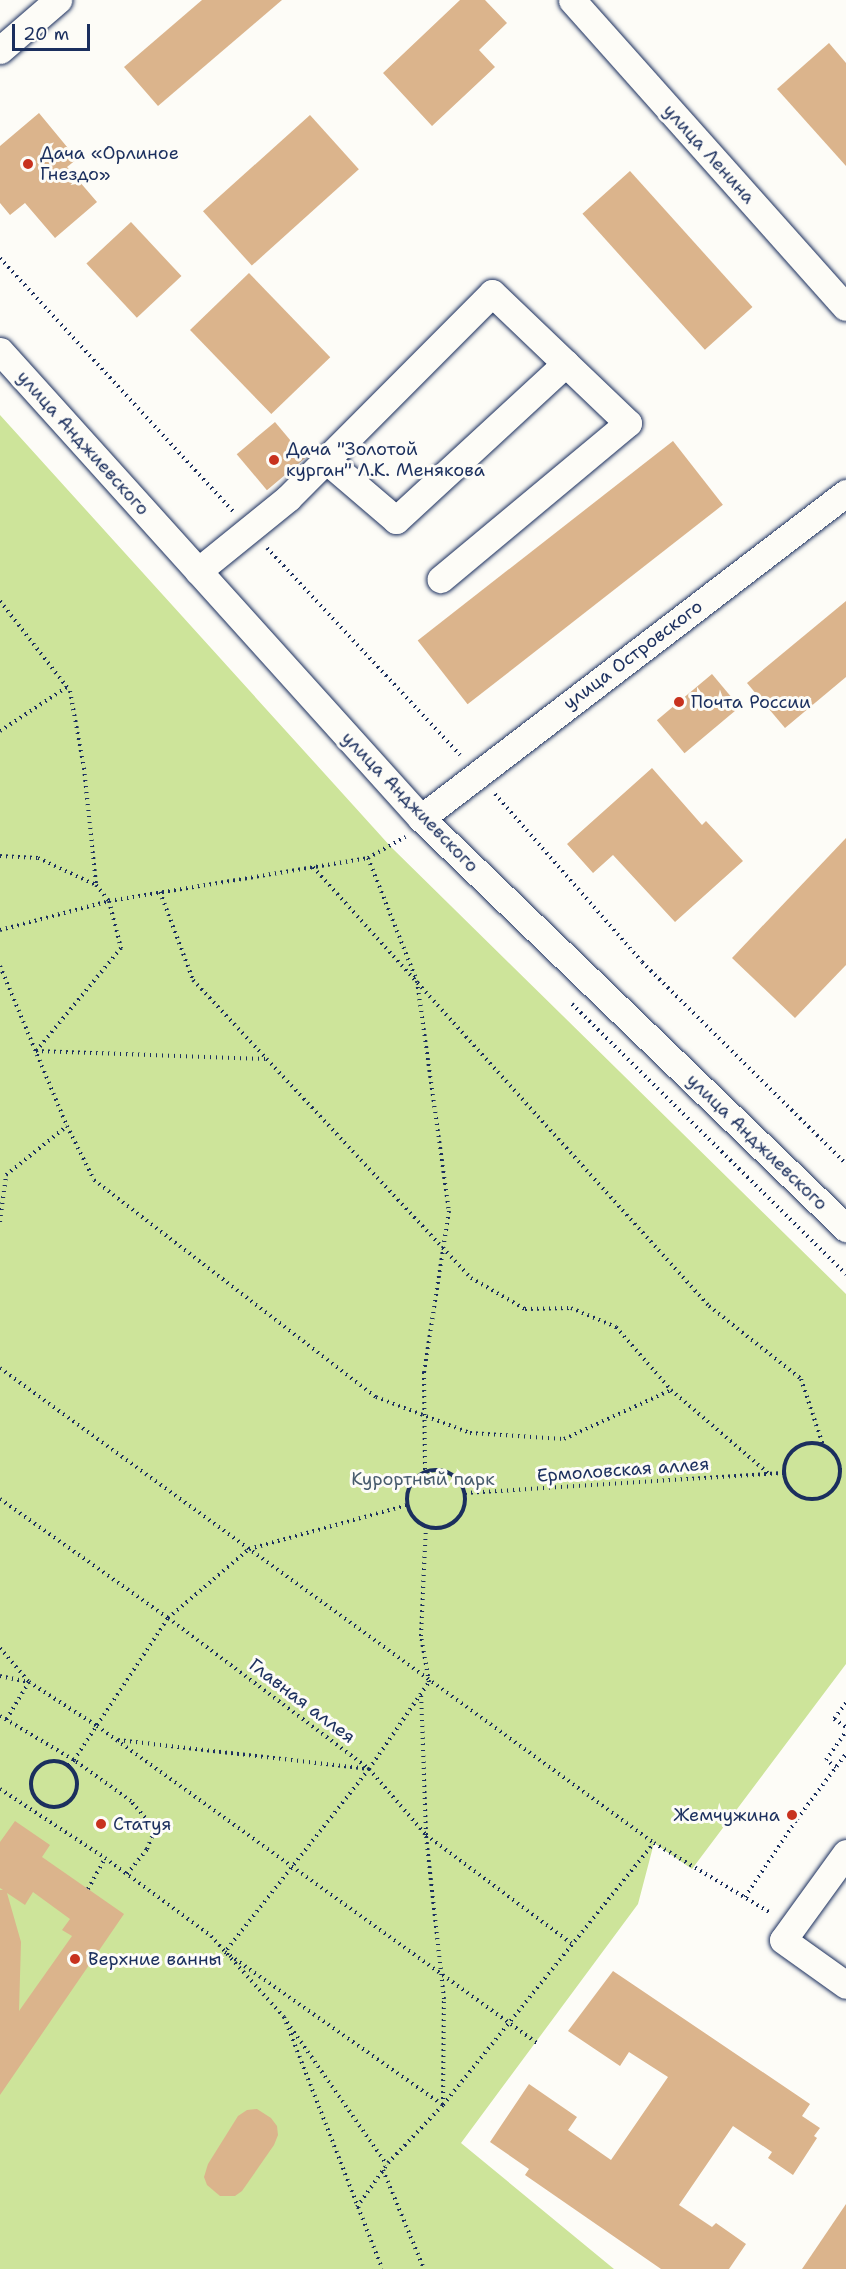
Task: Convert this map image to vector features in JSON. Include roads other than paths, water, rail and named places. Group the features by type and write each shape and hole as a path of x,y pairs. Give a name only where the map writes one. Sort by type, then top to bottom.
{"street":[{"path":"0,50 58,0"},
{"name":"улица Ленина","path":"572,0 846,307"},
{"path":"198,571 288,498 492,293 628,423 441,579"},
{"name":"улица Анджиевского","path":"0,351 421,818 846,1228"},
{"path":"326,460 396,520 566,363"},
{"name":"улица Островского","path":"421,818 846,493"},
{"path":"846,1853 783,1940 846,1985"}],"place":[{"name":"Дача «Орлиное Гнездо»","path":"28,164"},
{"name":"Дача \"Золотой курган\" Л.К. Менякова","path":"274,460"},
{"name":"Почта России","path":"679,702"},
{"name":"Жемчужина","path":"792,1815"},
{"name":"Статуя","path":"101,1824"},
{"name":"Верхние ванны","path":"75,1959"}],"park label":[{"name":"Курортный парк","path":"423,1479"}]}
